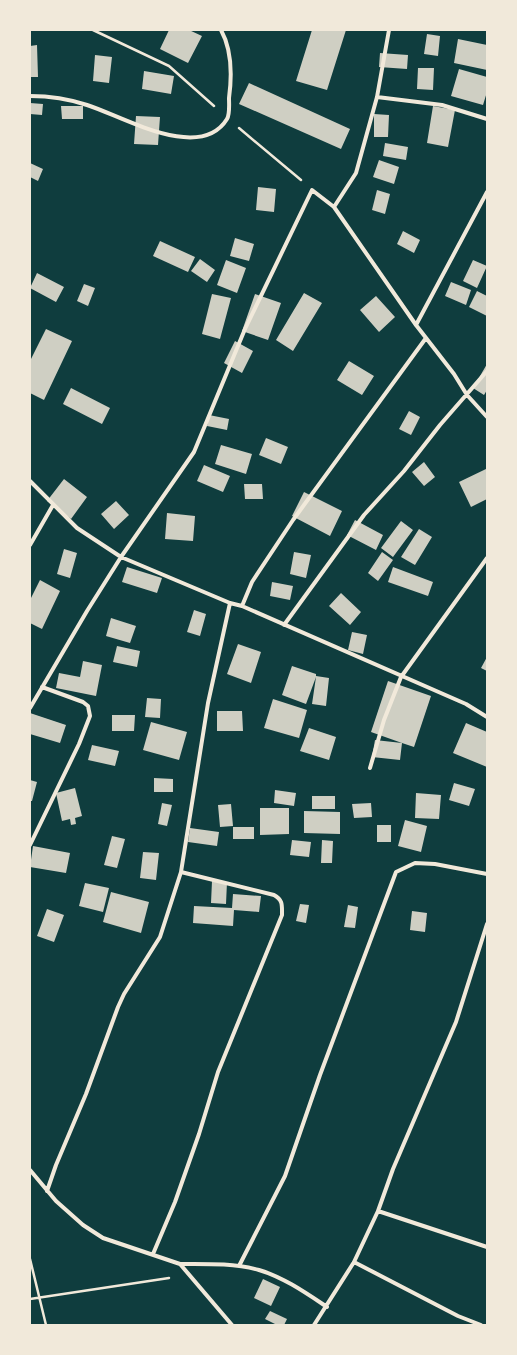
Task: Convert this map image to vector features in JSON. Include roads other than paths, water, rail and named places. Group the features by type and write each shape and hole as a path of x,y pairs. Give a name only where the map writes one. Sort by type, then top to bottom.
{"street":[{"path":"30,96 63,99 87,105 148,128 187,138 201,138 215,133 228,118 230,58 221,30"},
{"path":"334,207 356,173 377,97 389,30"},
{"path":"377,97 442,105 487,118"},
{"path":"30,708 86,610 194,452 245,329 312,190 334,207 416,325 454,374 467,394 487,417"},
{"path":"416,325 487,192"},
{"path":"242,606 252,582 293,520 426,338"},
{"path":"284,625 364,515 404,471 440,425 487,371"},
{"path":"30,481 77,528 121,557 230,603 242,606 401,677 466,704 487,717"},
{"path":"30,545 53,505"},
{"path":"370,768 384,720 401,677 487,558"},
{"path":"47,1191 56,1165 86,1094 118,1007 124,994 160,937 181,872 208,703 230,603"},
{"path":"30,845 79,744 90,716 88,706 83,702 42,687"},
{"path":"239,1266 285,1176 320,1075 396,872 414,863 435,864 487,874"},
{"path":"152,1254 175,1202 199,1134 218,1072 282,915 282,904 280,898 274,895 181,872"},
{"path":"314,1325 354,1262 378,1211 393,1169 456,1022 487,924"},
{"path":"30,1170 47,1191 66,1210 103,1238 180,1264 239,1266 257,1269 272,1275 327,1306"},
{"path":"378,1211 486,1246 487,1241"},
{"path":"354,1262 458,1316 481,1325"},
{"path":"180,1264 232,1325"}]}
